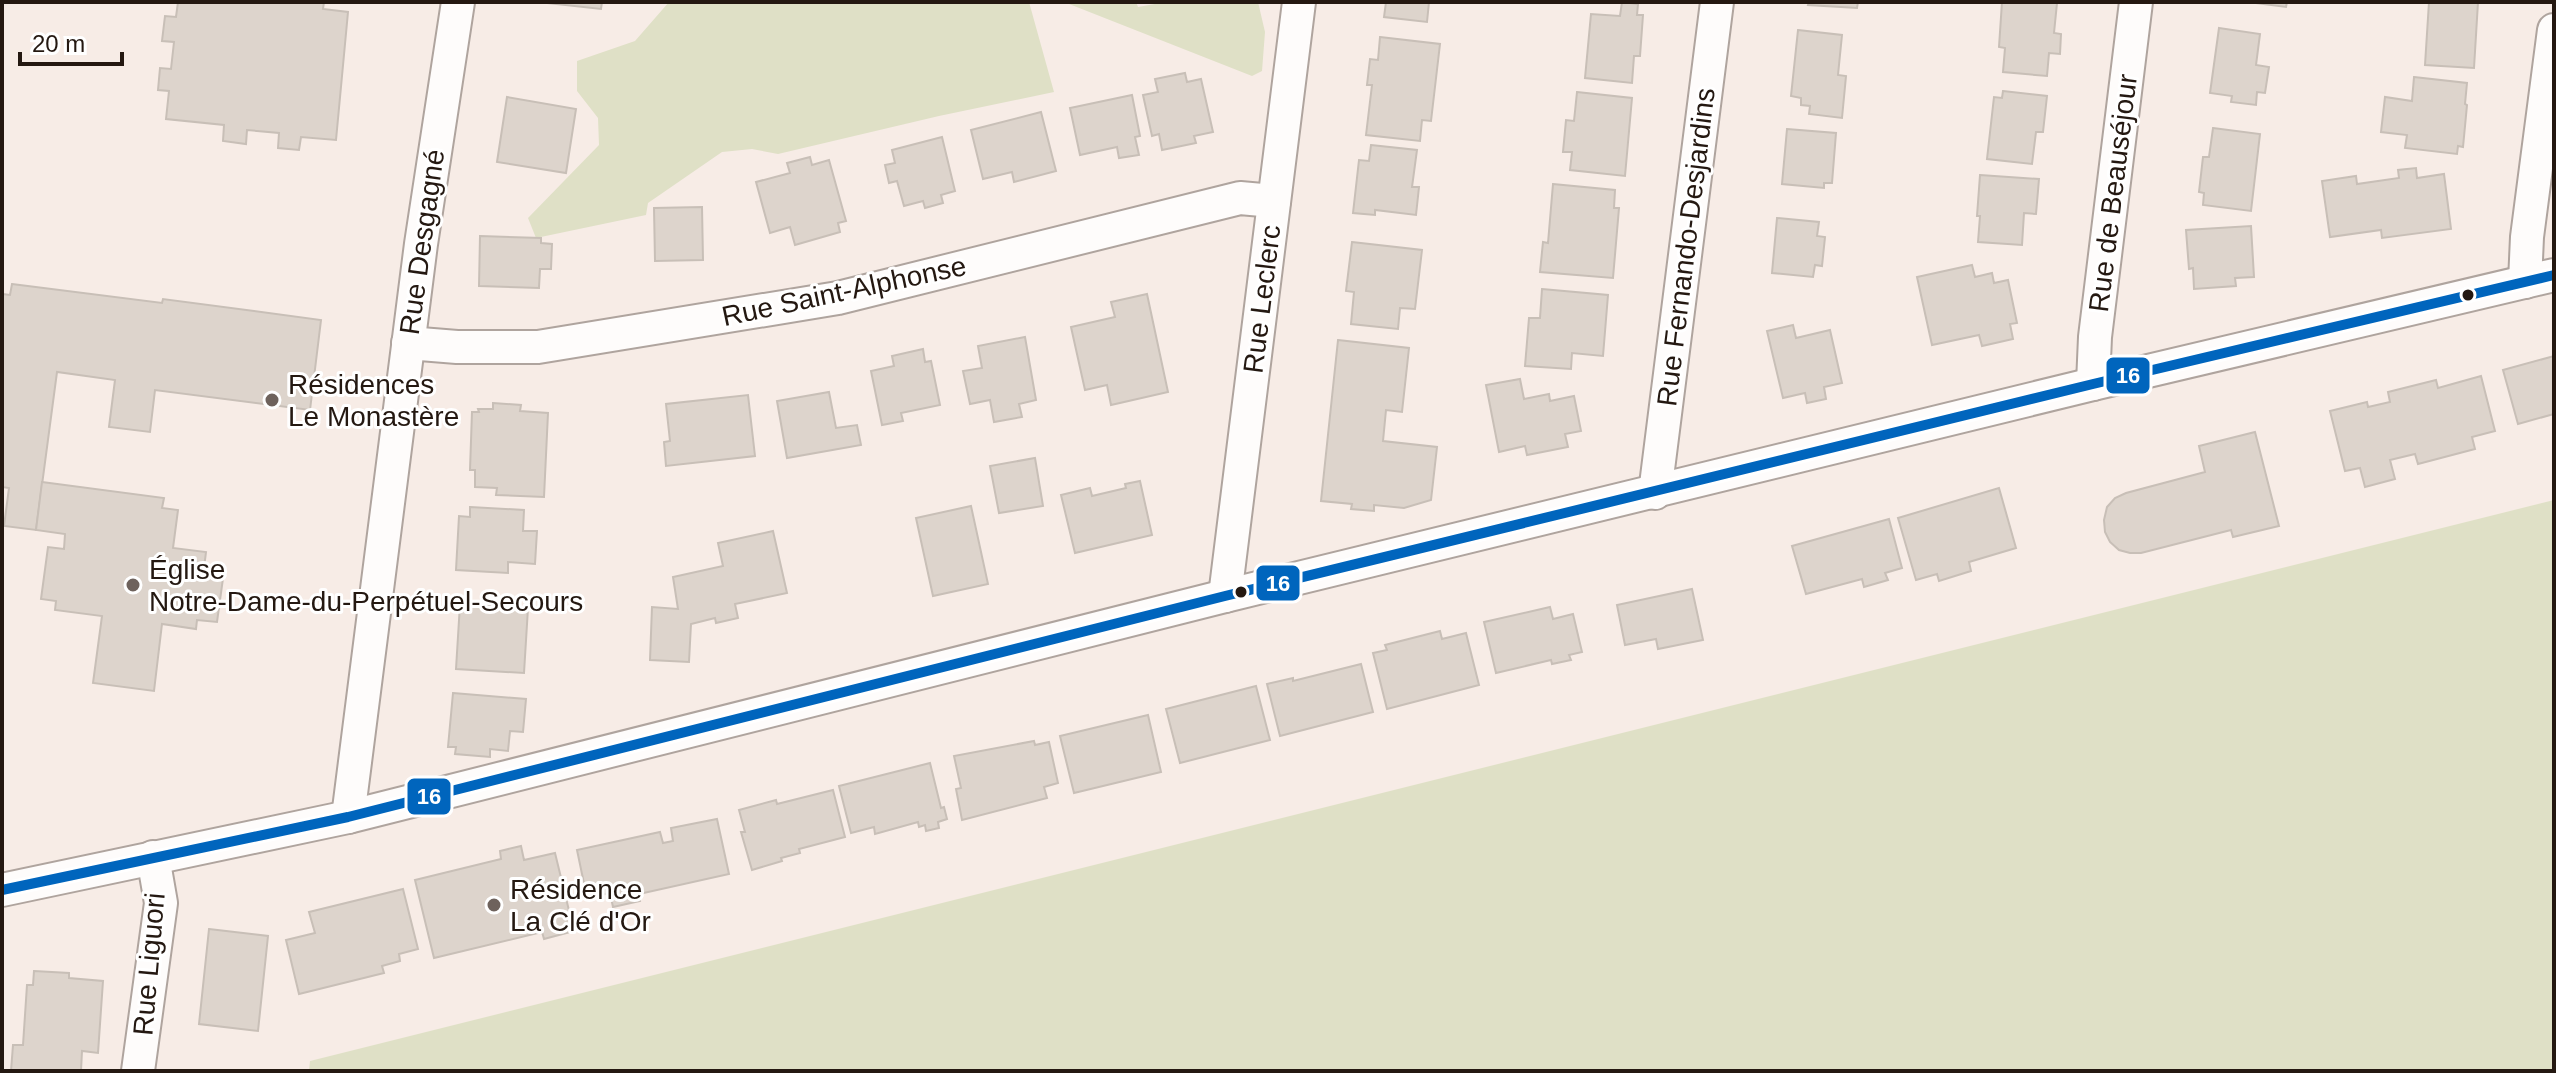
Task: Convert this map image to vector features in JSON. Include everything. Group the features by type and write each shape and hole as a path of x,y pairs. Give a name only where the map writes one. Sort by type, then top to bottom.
{"street":[{"name":"Rue Desgagné","path":"348,817 421,244 458,2"},
{"name":"Rue Leclerc","path":"1225,596 1299,2"},
{"name":"Rue Fernando-Desjardins","path":"1655,493 1717,2"},
{"name":"Rue de Beauséjour","path":"2093,384 2095,337 2136,2"},
{"path":"2,890 348,817 1225,596 2540,278 2527,237 2554,30"},
{"name":"Rue Saint-Alphonse","path":"408,343 457,347 538,347 806,304 1240,198 1274,201"},
{"name":"Rue Liguori","path":"138,1071 161,903 153,857"}],"green space":[{"path":"669,2 1029,2 1054,92 778,154 752,149 722,152 648,203 646,215 536,238 528,218 599,145 598,118 577,91 577,61 635,41"},
{"path":"1064,2 1136,2 1138,7 1166,2 1258,2 1265,32 1262,71 1252,76"},
{"path":"2554,500 2554,1071 309,1071 310,1061"}],"building":[{"path":"178,2 324,2 323,9 348,12 336,140 301,137 299,150 278,148 279,133 247,130 246,144 223,141 224,125 166,119 169,91 158,90 160,68 171,69 174,42 162,41 165,16 176,17"},
{"path":"538,2 602,2 601,9"},
{"path":"1386,2 1429,2 1427,22 1384,17"},
{"path":"1622,2 1638,4 1637,15 1643,15 1640,56 1634,56 1632,83 1585,78 1591,14 1620,16"},
{"path":"1809,2 1858,2 1857,8 1808,5"},
{"path":"2002,2 2057,3 2054,33 2061,34 2060,54 2049,53 2047,76 2003,72 2005,48 1999,47"},
{"path":"2248,2 2287,2 2286,7"},
{"path":"2429,2 2478,2 2474,68 2425,65"},
{"path":"2219,28 2260,34 2256,65 2269,67 2265,93 2257,92 2256,105 2231,102 2232,96 2210,93"},
{"path":"1798,30 1842,35 1838,75 1846,76 1842,118 1809,114 1810,106 1801,105 1801,98 1791,96"},
{"path":"1380,37 1440,44 1431,121 1422,120 1420,141 1366,135 1372,85 1367,85 1370,59 1378,60"},
{"path":"1185,73 1187,82 1201,79 1213,132 1194,136 1196,143 1162,150 1159,134 1152,136 1143,95 1158,92 1155,79"},
{"path":"2414,77 2467,83 2463,147 2458,146 2457,154 2405,148 2407,135 2381,132 2385,97 2412,101"},
{"path":"2003,91 2047,96 2043,132 2036,132 2032,164 1987,159 1994,97 2002,98"},
{"path":"1577,92 1632,98 1625,176 1570,170 1572,152 1563,152 1566,120 1574,121"},
{"path":"1132,95 1140,136 1135,137 1139,155 1119,158 1117,147 1080,155 1070,108"},
{"path":"507,97 576,109 566,173 497,162"},
{"path":"1041,112 1056,171 1014,182 1012,172 983,179 971,130"},
{"path":"2213,128 2260,134 2251,211 2203,205 2204,193 2199,192 2203,157 2209,157"},
{"path":"1787,129 1836,133 1832,183 1824,183 1824,188 1782,184"},
{"path":"942,137 955,191 941,195 943,203 925,208 923,201 904,206 897,181 889,183 885,165 895,163 892,150"},
{"path":"1371,145 1417,150 1412,187 1419,187 1416,215 1375,210 1375,215 1353,213 1359,160 1369,161"},
{"path":"810,157 812,165 829,160 846,221 838,223 840,232 795,245 790,227 770,233 756,182 790,173 787,163"},
{"path":"2416,168 2417,178 2444,174 2451,229 2382,238 2381,230 2330,237 2322,181 2356,176 2357,184 2399,178 2398,170"},
{"path":"1980,175 2039,179 2036,214 2024,213 2022,245 1978,242"},
{"path":"1553,184 1615,190 1614,208 1619,208 1613,278 1540,272 1543,242 1548,243"},
{"path":"702,207 703,260 655,261 654,208"},
{"path":"1777,218 1819,222 1817,236 1825,237 1822,266 1815,265 1813,277 1772,273"},
{"path":"2251,226 2254,277 2235,278 2236,286 2194,289 2186,230"},
{"path":"480,236 541,238 541,243 552,244 551,269 540,269 539,288 479,286"},
{"path":"1352,242 1422,250 1415,309 1400,308 1398,329 1351,324 1354,292 1346,291"},
{"path":"1972,265 1975,277 1992,273 1994,283 2008,280 2017,323 2010,324 2013,339 1982,346 1979,335 1932,345 1917,277"},
{"name":"Résidences Le Monastère","path":"12,284 162,303 163,299 321,320 310,410 155,390 150,432 109,427 115,380 57,372 36,530 4,526 9,488 2,487 2,294 10,295"},
{"path":"1542,289 1608,295 1603,356 1572,353 1571,369 1525,366 1529,318 1540,318"},
{"path":"1147,294 1168,392 1111,405 1107,385 1085,390 1071,327 1115,317 1111,302"},
{"path":"1793,325 1796,338 1830,330 1842,383 1824,387 1826,399 1807,403 1805,393 1783,398 1767,331"},
{"path":"1025,337 1036,400 1019,404 1022,417 994,422 990,400 970,404 963,371 982,368 978,346"},
{"path":"1338,340 1409,348 1402,412 1386,410 1383,441 1437,447 1431,500 1404,508 1374,505 1374,511 1351,509 1352,504 1321,501"},
{"path":"923,349 925,362 931,361 940,405 901,413 903,421 882,425 871,371 894,366 892,356"},
{"path":"2554,356 2554,414 2518,424 2503,370"},
{"path":"2481,376 2495,431 2472,437 2475,449 2418,464 2415,454 2390,460 2395,479 2365,487 2360,468 2345,471 2330,411 2367,402 2368,407 2390,402 2388,392 2436,380 2438,388"},
{"path":"1520,379 1524,399 1549,394 1550,401 1574,396 1581,431 1565,434 1568,447 1527,455 1525,446 1499,452 1486,385"},
{"path":"829,392 836,428 857,425 861,445 787,458 777,401"},
{"path":"748,395 755,456 666,466 664,442 670,441 666,404"},
{"path":"493,403 521,405 520,411 548,413 544,497 496,495 497,488 475,487 475,470 470,470 472,412 493,409"},
{"path":"2255,432 2279,526 2233,537 2231,530 2141,553 2119,550 2110,542 2104,520 2107,507 2115,498 2205,472 2199,446"},
{"path":"1035,458 1043,506 999,513 990,466"},
{"path":"1140,481 1152,535 1075,553 1061,495 1090,488 1092,496 1126,488 1125,484"},
{"name":"Église Notre-Dame-du-Perpétuel-Secours","path":"42,482 164,498 162,508 178,510 173,548 206,552 204,568 224,571 217,622 197,620 196,629 162,624 154,691 93,683 102,616 55,610 56,601 41,599 48,547 64,549 65,534 36,530"},
{"path":"1999,488 2016,548 1969,562 1971,571 1939,581 1937,574 1916,580 1898,518"},
{"path":"971,506 988,584 933,596 916,518"},
{"path":"470,507 524,510 523,531 537,531 535,564 508,562 508,573 456,570 459,516 470,517"},
{"path":"1889,519 1902,568 1885,573 1888,580 1864,587 1862,579 1806,594 1792,546"},
{"path":"773,531 787,593 735,604 738,618 716,623 715,618 691,624 689,662 650,660 652,607 678,609 673,577 723,566 718,543"},
{"path":"1692,589 1703,640 1658,649 1656,639 1625,645 1617,605"},
{"path":"460,604 528,608 524,673 456,669"},
{"path":"1550,607 1553,619 1573,614 1582,652 1569,655 1571,660 1552,664 1551,660 1496,673 1484,622"},
{"path":"1440,631 1442,639 1466,633 1479,685 1387,709 1373,653 1387,650 1385,645"},
{"path":"1361,664 1373,712 1280,736 1267,684 1293,678 1293,681"},
{"path":"1256,686 1270,740 1180,763 1166,709"},
{"path":"453,693 526,699 523,732 510,731 508,751 490,749 490,757 455,754 456,747 448,747"},
{"path":"1148,715 1161,772 1074,793 1060,736"},
{"path":"1034,741 1035,745 1049,742 1058,783 1044,787 1047,798 962,820 956,789 961,788 954,756"},
{"path":"930,763 941,808 944,807 947,819 938,822 939,828 926,831 925,825 919,827 918,822 875,834 874,827 851,833 839,786"},
{"path":"833,790 845,837 799,849 800,853 752,870 741,832 745,832 739,810"},
{"path":"717,819 729,874 639,894 640,901 613,907 610,893 587,898 577,850 660,832 663,843 673,841 671,828"},
{"name":"Résidence La Clé d'Or","path":"521,846 524,860 555,853 574,931 544,939 542,932 434,958 415,880 501,859 500,851"},
{"path":"403,889 418,949 399,954 400,961 382,966 384,973 299,994 286,940 315,933 309,912"},
{"path":"209,929 268,936 258,1031 199,1024"},
{"path":"34,971 69,973 69,978 103,981 98,1053 82,1051 81,1071 11,1071 13,1045 23,1045 27,985 33,985"}],"transit line":[{"name":"16","path":"2,890 348,817 1225,596 2554,275"}],"place":[{"name":"Résidences Le Monastère","path":"272,400"},
{"name":"Église Notre-Dame-du-Perpétuel-Secours","path":"133,585"},
{"name":"Résidence La Clé d'Or","path":"494,905"}]}
